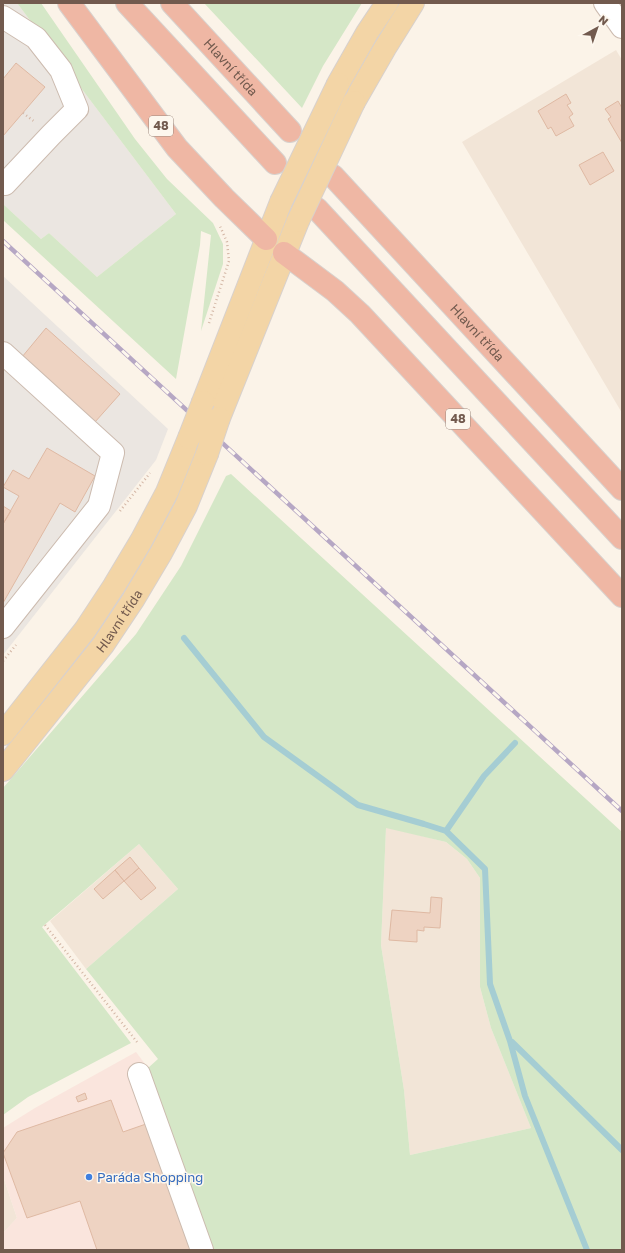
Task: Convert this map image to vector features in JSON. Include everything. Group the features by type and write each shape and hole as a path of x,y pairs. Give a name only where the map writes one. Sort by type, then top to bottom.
{"highway":[{"name":"48","path":"69,3 177,148 224,198 266,238"},
{"path":"127,3 275,163"},
{"name":"Hlavní třída","path":"172,3 290,131"},
{"path":"180,3 211,45"},
{"name":"Hlavní třída","path":"333,176 622,489"},
{"path":"317,209 622,538"},
{"name":"48","path":"284,253 335,291 360,314 622,596"}],"main road":[{"path":"266,238 280,202 338,84 387,3"},
{"path":"284,253 354,102 413,3"},
{"name":"48","path":"266,238 284,253"},
{"name":"Hlavní třída","path":"3,734 85,630 141,542 166,492 189,438 266,238"},
{"name":"Hlavní třída","path":"3,770 103,645 133,600 161,553 186,506 284,253"}],"street":[{"path":"605,3 622,26"},
{"path":"3,17 36,38 61,70 77,109 5,184 3,182"},
{"path":"3,353 113,453 99,506 3,627"},
{"path":"139,1074 202,1250"}],"path":[{"path":"209,324 229,261 227,242 215,219"},
{"path":"45,925 138,1042"}],"shaded area":[{"path":"3,3 17,3 176,214 97,277 49,233 41,239 3,204"},
{"path":"616,50 622,60 622,413 462,142"},
{"path":"3,276 168,429 156,460 3,655"},
{"path":"386,827 446,842 467,859 480,878 480,987 491,1028 531,1128 410,1155 404,1090 381,945"},
{"path":"139,844 178,889 86,969 50,921"},
{"path":"136,1052 148,1068 213,1250 3,1250 3,1233 17,1218 3,1176 3,1128 35,1108"},
{"path":"3,1176 17,1218 3,1233"}],"green space":[{"path":"17,3 41,3 135,139 167,179 213,223 223,244 223,264 201,331 211,235 201,231 200,245 176,379 3,220 3,204 41,239 49,233 97,277 176,214"},
{"path":"204,3 362,3 323,66 302,108"},
{"path":"231,474 622,832 622,1250 213,1250 148,1068 158,1059 86,969 178,889 139,844 42,927 131,1043 28,1097 3,1115 3,788 136,634 181,566 226,476","holes":["386,828 446,842 467,859 480,878 480,987 491,1028 531,1128 410,1155 404,1090 381,945"]}],"building":[{"path":"16,63 45,87 3,136 3,79"},
{"path":"566,94 571,103 567,105 573,114 569,117 574,126 556,136 551,127 548,129 538,111"},
{"path":"618,101 622,108 622,143 608,119 611,117 605,109"},
{"path":"603,152 614,171 590,185 579,165"},
{"path":"46,328 120,394 95,422 22,357"},
{"path":"47,448 95,476 75,512 60,503 3,603 3,524 19,496 3,487 13,470 29,479"},
{"path":"3,506 11,511 3,524"},
{"path":"130,857 139,868 124,881 115,870"},
{"path":"139,868 156,888 141,900 124,881"},
{"path":"115,870 124,881 103,899 94,889"},
{"path":"431,897 442,898 440,928 424,927 424,931 417,930 417,942 389,940 392,910 430,913"},
{"path":"85,1093 87,1099 78,1102 76,1097"},
{"name":"Paráda Shopping","path":"111,1100 123,1132 146,1124 191,1250 97,1250 80,1201 27,1218 3,1153 17,1132"}],"waterway":[{"path":"184,638 264,737 358,805 446,831 485,869 490,984 510,1041 525,1096 587,1250"},
{"path":"446,831 484,776 515,743"},
{"path":"512,1042 622,1150"}],"railway":[{"path":"3,241 622,811"}],"place":[{"name":"Paráda Shopping","path":"89,1177"}]}
